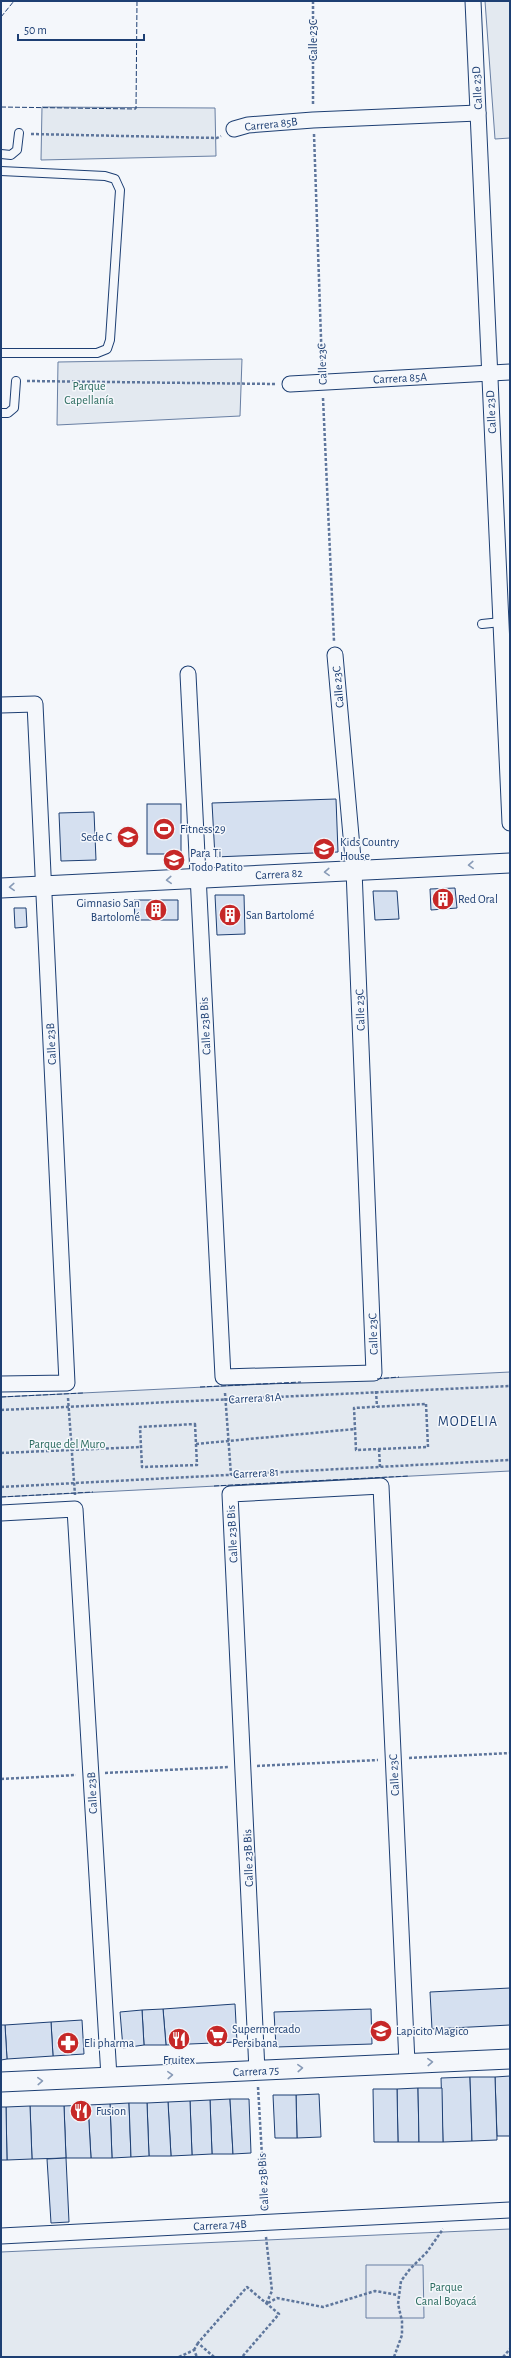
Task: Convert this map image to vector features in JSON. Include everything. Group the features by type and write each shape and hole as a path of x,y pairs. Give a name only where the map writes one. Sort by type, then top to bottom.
{"street":[{"name":"Calle 23D","path":"473,1 510,823"},
{"name":"Carrera 85B","path":"234,129 248,125 313,120 478,113"},
{"name":"Carrera 85A","path":"290,384 510,372"},
{"name":"Calle 23C","path":"335,655 354,870 374,1373"},
{"name":"Calle 23B Bis","path":"188,674 197,878 224,1377"},
{"name":"Calle 23B","path":"1,705 35,704 67,1383"},
{"name":"Carrera 82","path":"1,888 510,863"},
{"name":"Carrera 81A","path":"224,1377 374,1373"},
{"path":"1,1384 67,1383"},
{"name":"Calle 23C","path":"381,1486 407,2064"},
{"name":"Carrera 81","path":"230,1494 381,1486"},
{"name":"Calle 23B Bis","path":"230,1494 257,2070"},
{"name":"Calle 23B","path":"75,1509 109,2078"},
{"path":"1,1513 75,1509"},
{"name":"Carrera 75","path":"1,2082 510,2059"},
{"name":"Carrera 74B","path":"1,2236 510,2210"}],"lane":[{"path":"1,154 11,155 17,150 19,134"},
{"path":"1,171 104,176 115,179 120,190 110,340 107,349 97,353 1,353"},
{"path":"1,413 8,413 14,408 16,381"},
{"path":"482,624 501,622"}],"path":[{"name":"Calle 23C","path":"313,1 313,120 322,382 335,655"},
{"name":"Carrera 85B","path":"19,134 216,138 234,129"},
{"path":"16,381 290,384"},
{"path":"224,1377 231,1475 230,1494"},
{"path":"67,1383 75,1483 75,1509"},
{"name":"Carrera 81A","path":"1,1410 510,1386"},
{"path":"426,1404 428,1447 356,1450 355,1428 354,1408 426,1404"},
{"path":"195,1424 197,1465 142,1467 140,1447 140,1427 195,1424"},
{"path":"196,1444 355,1428"},
{"path":"1,1453 140,1447"},
{"path":"379,1449 380,1467"},
{"name":"Carrera 81","path":"1,1487 510,1460"},
{"name":"Calle 23B Bis","path":"257,2070 268,2267 272,2291 266,2304"},
{"path":"394,2357 402,2335 398,2295 401,2281 410,2269 427,2252 446,2225"},
{"path":"179,2357 194,2350 198,2343 247,2287 279,2314 242,2357"},
{"path":"266,2304 278,2298 323,2307 375,2291 398,2295"},
{"path":"198,2343 214,2357"},
{"path":"503,2357 510,2349"},
{"path":"194,2350 197,2357"}],"green space":[{"path":"485,1 510,1 510,138 495,139"},
{"path":"42,107 215,108 216,156 41,160"},
{"name":"Parque Capellanía","path":"242,359 240,416 57,425 58,362"},
{"name":"Parque del Muro","path":"510,1372 510,1471 1,1497 1,1397"},
{"name":"Parque Canal Boyacá","path":"510,2229 510,2357 1,2357 1,2252"}],"shaded area":[{"path":"366,2265 423,2265 424,2318 366,2318"}],"building":[{"name":"Kids Country House","path":"336,799 338,852 215,857 212,803"},
{"name":"Fitness 29","path":"147,804 181,804 181,854 147,854"},
{"path":"94,812 96,860 61,861 59,813"},
{"name":"Red Oral","path":"455,888 457,908 431,910 430,889"},
{"path":"373,891 397,891 399,919 375,920"},
{"name":"San Bartolomé","path":"215,895 244,895 245,934 217,935"},
{"name":"Gimnasio San Bartolomé","path":"134,900 178,900 178,920 135,920"},
{"path":"14,908 26,908 27,927 15,928"},
{"path":"510,1988 510,2025 432,2029 430,1992"},
{"path":"235,2004 237,2042 166,2045 163,2009"},
{"path":"163,2009 166,2045 144,2045 142,2010"},
{"path":"371,2009 372,2044 276,2047 274,2012"},
{"path":"142,2010 144,2045 123,2048 120,2012"},
{"path":"82,2020 84,2054 53,2056 51,2022"},
{"path":"51,2022 53,2056 7,2059 5,2025"},
{"path":"1,2025 5,2025 7,2059 1,2060"},
{"path":"510,2076 510,2136 497,2136 495,2077"},
{"path":"470,2077 472,2141 443,2142 441,2078"},
{"path":"470,2077 495,2077 497,2140 472,2141"},
{"path":"418,2088 419,2142 398,2142 397,2089"},
{"path":"418,2088 442,2088 443,2142 419,2142"},
{"path":"373,2089 397,2089 398,2142 374,2142"},
{"path":"319,2094 321,2137 297,2138 296,2095"},
{"path":"273,2095 296,2095 297,2138 275,2138"},
{"path":"230,2099 233,2154 212,2154 210,2100"},
{"path":"230,2099 249,2099 251,2153 233,2154"},
{"path":"210,2100 212,2154 192,2155 190,2101"},
{"path":"190,2101 192,2155 171,2156 168,2102"},
{"path":"168,2102 171,2156 149,2156 147,2103"},
{"path":"129,2103 131,2157 112,2158 110,2104"},
{"path":"129,2103 147,2103 149,2156 131,2157"},
{"path":"110,2104 112,2158 91,2158 88,2105"},
{"path":"88,2105 91,2158 66,2158 64,2106"},
{"path":"30,2106 64,2106 66,2158 32,2159"},
{"path":"30,2106 32,2159 7,2160 6,2107"},
{"path":"1,2107 6,2107 7,2160 1,2160"},
{"path":"66,2158 69,2222 51,2223 47,2159"}],"fence":[{"path":"1,17 14,1"},
{"path":"1,107 136,109 137,1"},
{"path":"377,1379 399,1377"},
{"path":"200,1387 301,1382"},
{"path":"1,1397 83,1393"},
{"path":"214,1486 409,1476"},
{"path":"1,1497 93,1492"}],"place":[{"name":"Fitness 29","path":"164,829"},
{"name":"Sede C","path":"128,837"},
{"name":"Kids Country House","path":"324,849"},
{"name":"Para Ti Todo Patito","path":"174,860"},
{"name":"Red Oral","path":"443,899"},
{"name":"Gimnasio San Bartolomé","path":"156,910"},
{"name":"San Bartolomé","path":"230,915"},
{"name":"Lapicito Magico","path":"381,2031"},
{"name":"Supermercado Persibana","path":"217,2036"},
{"name":"Fruitex","path":"179,2039"},
{"name":"Eli pharma","path":"68,2043"},
{"name":"Fusion","path":"81,2111"}],"district":[{"name":"MODELIA","path":"468,1422"}]}
